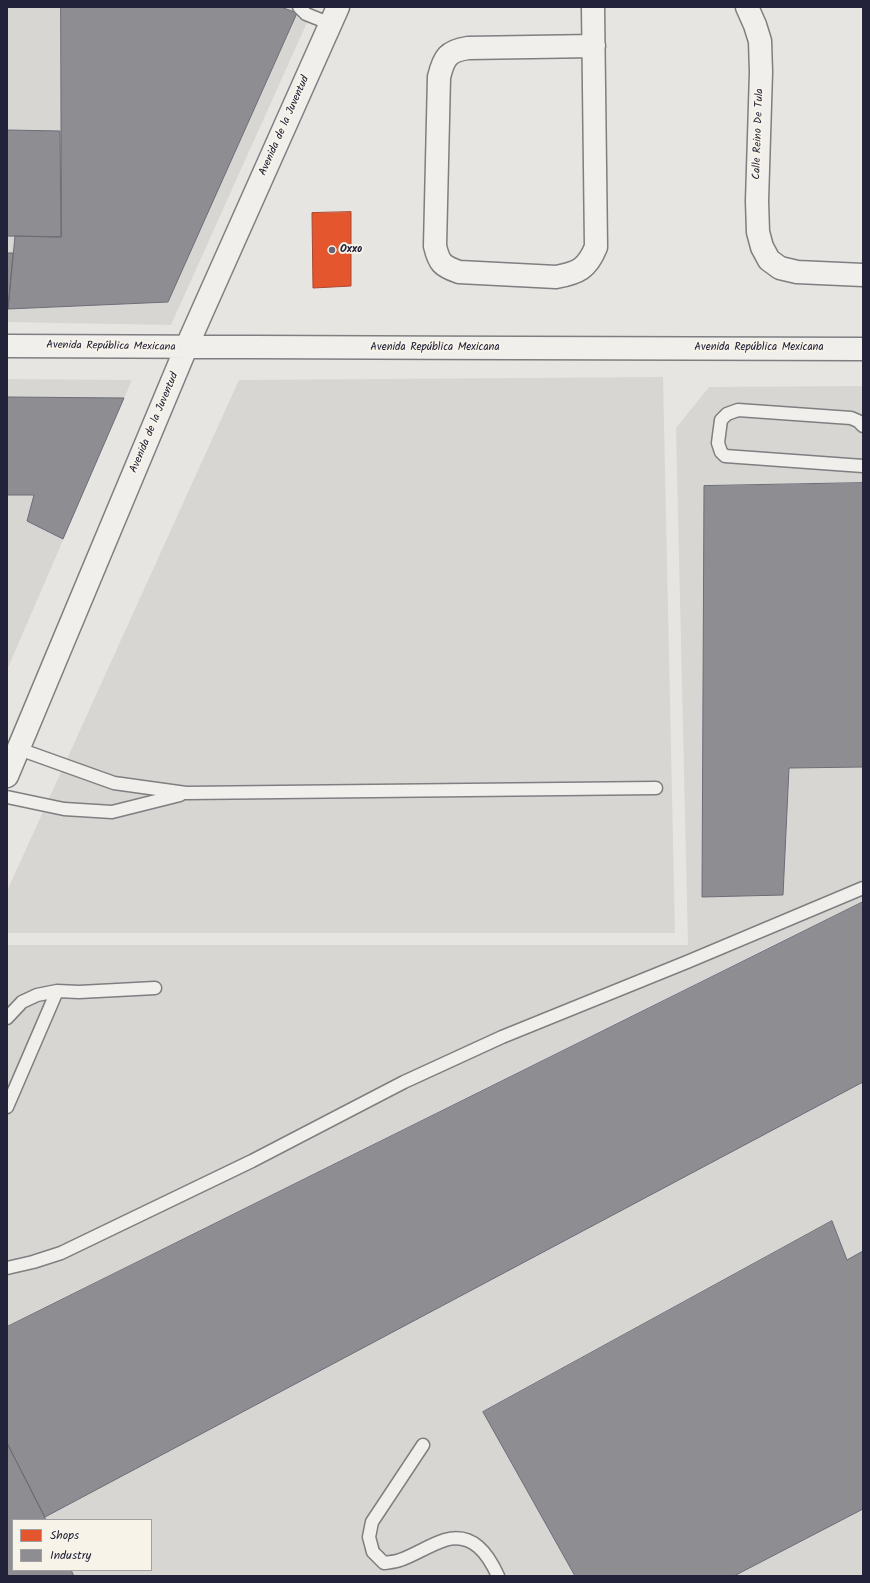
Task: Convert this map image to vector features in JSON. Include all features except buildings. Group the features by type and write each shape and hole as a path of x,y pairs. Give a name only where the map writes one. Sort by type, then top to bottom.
{"street":[{"path":"592,7 594,46 596,247 591,260 582,268 571,274 556,276 465,272 445,267 438,258 435,246 439,77 442,64 448,55 457,50 468,48 594,46"},
{"name":"Calle Reino De Tula","path":"747,7 760,41 761,72 758,232 762,247 769,260 780,268 797,272 863,275"},
{"name":"Avenida de la Juventud","path":"7,776 186,348 335,15"},
{"name":"Avenida República Mexicana","path":"7,346 186,348 863,349"}],"lane":[{"path":"299,7 306,14 335,15"},
{"path":"863,426 858,420 851,418 738,410 727,414 721,420 718,442 721,452 725,456 863,466"},
{"path":"19,749 114,784 186,793 656,788"},
{"path":"7,797 64,809 112,812 186,793"},
{"path":"7,1268 61,1253 252,1161 404,1082 502,1037 687,962 863,888"},
{"path":"7,1018 22,1002 37,995 57,991 79,992 155,988"},
{"path":"7,1107 57,991"},
{"path":"423,1445 372,1522 369,1537 373,1552 384,1563 399,1560 445,1540 458,1538 472,1542 484,1552 498,1576"}],"shaded area":[{"path":"7,7 314,7 171,325 7,322"},
{"path":"663,377 675,933 7,933 7,891 239,380"},
{"path":"7,379 132,380 7,670"},
{"path":"863,386 863,1576 7,1576 7,945 688,945 676,428 709,387"}],"place":[{"name":"Oxxo","path":"332,250"}]}
